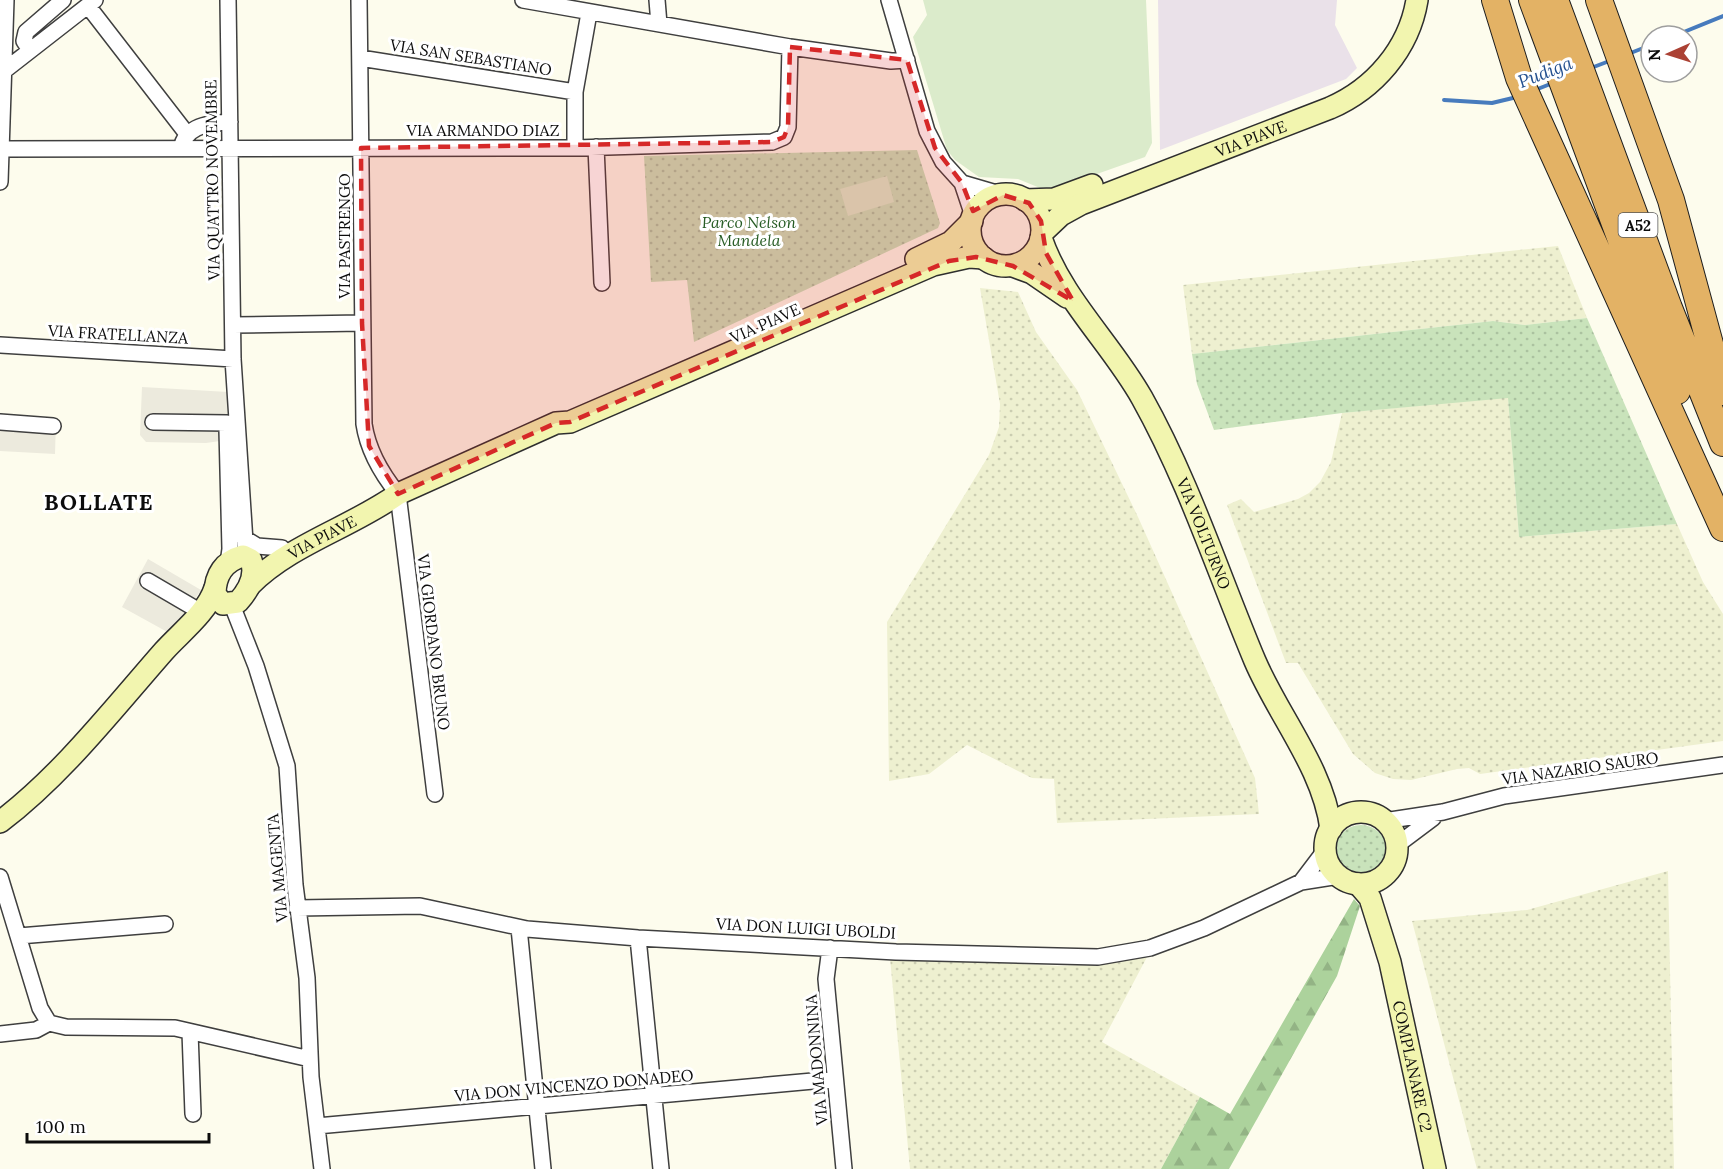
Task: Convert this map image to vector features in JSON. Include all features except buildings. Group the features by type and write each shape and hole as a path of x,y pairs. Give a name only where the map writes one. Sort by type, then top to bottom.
{"highway":[{"path":"1495,0 1519,78 1723,528"},
{"name":"A52","path":"1532,0 1565,57"},
{"name":"A52","path":"1555,0 1565,57 1694,436 1723,505"},
{"path":"1599,0 1671,200 1723,392"},
{"name":"A52","path":"1574,83 1723,443"}],"street":[{"path":"0,182 6,0"},
{"path":"30,51 24,41 26,32 63,0"},
{"name":"VIA QUATTRO NOVEMBRE","path":"228,0 232,325 242,555 230,549 227,423 233,359"},
{"name":"VIA PASTRENGO","path":"359,0 362,323 366,435 381,473 398,494"},
{"path":"523,0 790,47 891,61 907,60"},
{"path":"657,0 659,24"},
{"path":"889,0 935,148 951,172 962,183 1025,200 1036,211 1041,235 1031,256 1013,266 997,265 984,258 972,242 972,219 962,183"},
{"name":"VIA PIAVE","path":"1025,200 1054,199 1335,92 1350,83 1377,57 1393,31 1403,0"},
{"name":"VIA PIAVE","path":"1041,235 1061,215 1081,204 1330,108 1355,95 1383,70 1397,51 1410,26 1417,0"},
{"path":"2,73 91,3 187,134"},
{"path":"575,148 576,92 589,13"},
{"name":"VIA ARMANDO DIAZ","path":"1,149 575,148 772,142 784,138 788,127 790,47"},
{"name":"VIA SAN SEBASTIANO","path":"360,58 576,92"},
{"path":"181,149 187,134 204,125 230,122"},
{"path":"596,147 603,283"},
{"path":"972,219 987,200 1003,195"},
{"name":"VIA PIAVE","path":"556,423 567,411 943,247 958,237 972,219"},
{"name":"VIA VOLTURNO","path":"1041,235 1073,301 1109,347 1142,397 1184,482 1256,662 1317,778 1327,806 1328,839"},
{"name":"VIA PIAVE","path":"242,555 261,559 375,500 398,494 556,423 570,422 933,265 969,257 984,258"},
{"name":"VIA VOLTURNO","path":"1013,266 1032,273 1073,301"},
{"name":"VIA PASTRENGO","path":"232,325 362,323"},
{"name":"VIA FRATELLANZA","path":"0,345 233,359"},
{"path":"0,422 52,426"},
{"path":"153,422 227,423"},
{"name":"VIA PIAVE","path":"223,599 241,599 250,585 275,563 378,508 398,494"},
{"name":"VIA GIORDANO BRUNO","path":"398,494 435,794"},
{"path":"0,822 22,804 86,740 201,612 223,599 218,576 242,555 254,570 250,585"},
{"path":"148,581 201,612"},
{"name":"VIA MAGENTA","path":"223,599 256,666 287,766 297,908 307,978 310,1059 322,1169"},
{"name":"VIA NAZARIO SAURO","path":"1384,821 1443,812 1504,796 1723,765"},
{"name":"VIA VOLTURNO","path":"1317,778 1339,800 1358,812"},
{"path":"1358,812 1375,815 1384,821 1394,834 1397,845 1395,861 1386,874 1373,882 1348,880 1329,864 1328,839 1343,818 1358,812"},
{"name":"VIA NAZARIO SAURO","path":"1397,845 1418,827 1443,812"},
{"name":"VIA DON LUIGI UBOLDI","path":"1302,882 1328,839"},
{"name":"COMPLANARE C2","path":"1386,874 1390,962"},
{"path":"0,877 39,1008 50,1023 66,1027 155,1027 190,1032 310,1059"},
{"name":"VIA DON LUIGI UBOLDI","path":"297,908 420,906 519,928 638,938 1067,957 1123,953 1150,948 1204,928 1302,882 1348,880"},
{"name":"COMPLANARE C2","path":"1348,880 1370,898 1390,962 1435,1169"},
{"path":"19,936 165,924"},
{"path":"519,928 543,1169"},
{"path":"638,938 661,1169"},
{"name":"VIA MADONNINA","path":"830,948 826,979 844,1169"},
{"path":"0,1034 36,1030 50,1023"},
{"path":"190,1032 193,1114"},
{"name":"VIA DON VINCENZO DONADEO","path":"318,1132 538,1107 835,1079"}],"highlighted area":[{"path":"790,47 907,60 935,148 962,183 973,211 1003,195 1029,203 1041,221 1046,253 1073,301 1013,266 976,257 949,261 570,422 556,423 398,494 369,446 362,323 361,148 772,142 784,137 788,127"}],"shaded area":[{"path":"1158,0 1337,0 1335,25 1357,68 1346,79 1160,150"},
{"path":"142,387 228,392 227,440 206,443 146,442 140,435"},
{"path":"0,417 56,420 55,454 0,451"},
{"path":"148,559 201,590 171,634 122,607"}],"green space":[{"path":"923,0 1146,0 1152,143 1145,157 1060,187 1040,188 1018,179 979,177 955,160 947,150 913,37 927,15"},
{"name":"Parco Nelson Mandela","path":"917,150 940,223 938,228 694,342 687,280 651,282 644,156"},
{"path":"887,176 894,202 848,216 840,189"},
{"path":"1558,246 1587,318 1525,325 1493,321 1192,354 1183,285"},
{"path":"980,288 1018,292 1036,332 1077,390 1138,517 1255,778 1259,814 1057,823 1054,779 1032,778 967,745 929,774 889,781 887,622 989,455 999,427 1000,404"},
{"path":"1587,318 1677,524 1519,537 1508,398 1342,413 1214,430 1197,384 1192,354 1493,321 1525,325"},
{"path":"1508,397 1519,537 1677,524 1703,582 1723,614 1723,741 1480,774 1469,768 1411,780 1393,779 1375,773 1353,754 1298,663 1286,663 1227,505 1241,499 1254,512 1298,499 1309,493 1320,482 1331,462 1342,413"},
{"path":"1356,825 1366,825 1376,829 1383,836 1387,851 1383,866 1376,873 1366,877 1356,877 1346,873 1339,866 1335,856 1335,846 1339,836 1346,829"},
{"path":"1668,871 1674,1169 1477,1169 1412,921 1527,910"},
{"path":"1354,899 1360,906 1337,976 1229,1169 1161,1169 1200,1097 1230,1114"},
{"path":"1147,957 1102,1042 1200,1097 1161,1169 910,1169 890,958 1059,966 1105,964"}],"waterway":[{"name":"Pudiga","path":"1699,26 1723,16"},
{"name":"Pudiga","path":"1628,54 1639,50"},
{"name":"Pudiga","path":"1591,68 1612,60"},
{"name":"Pudiga","path":"1535,90 1553,83"},
{"name":"Pudiga","path":"1444,100 1492,103 1517,97"}],"district":[{"name":"BOLLATE","path":"99,502"}]}
